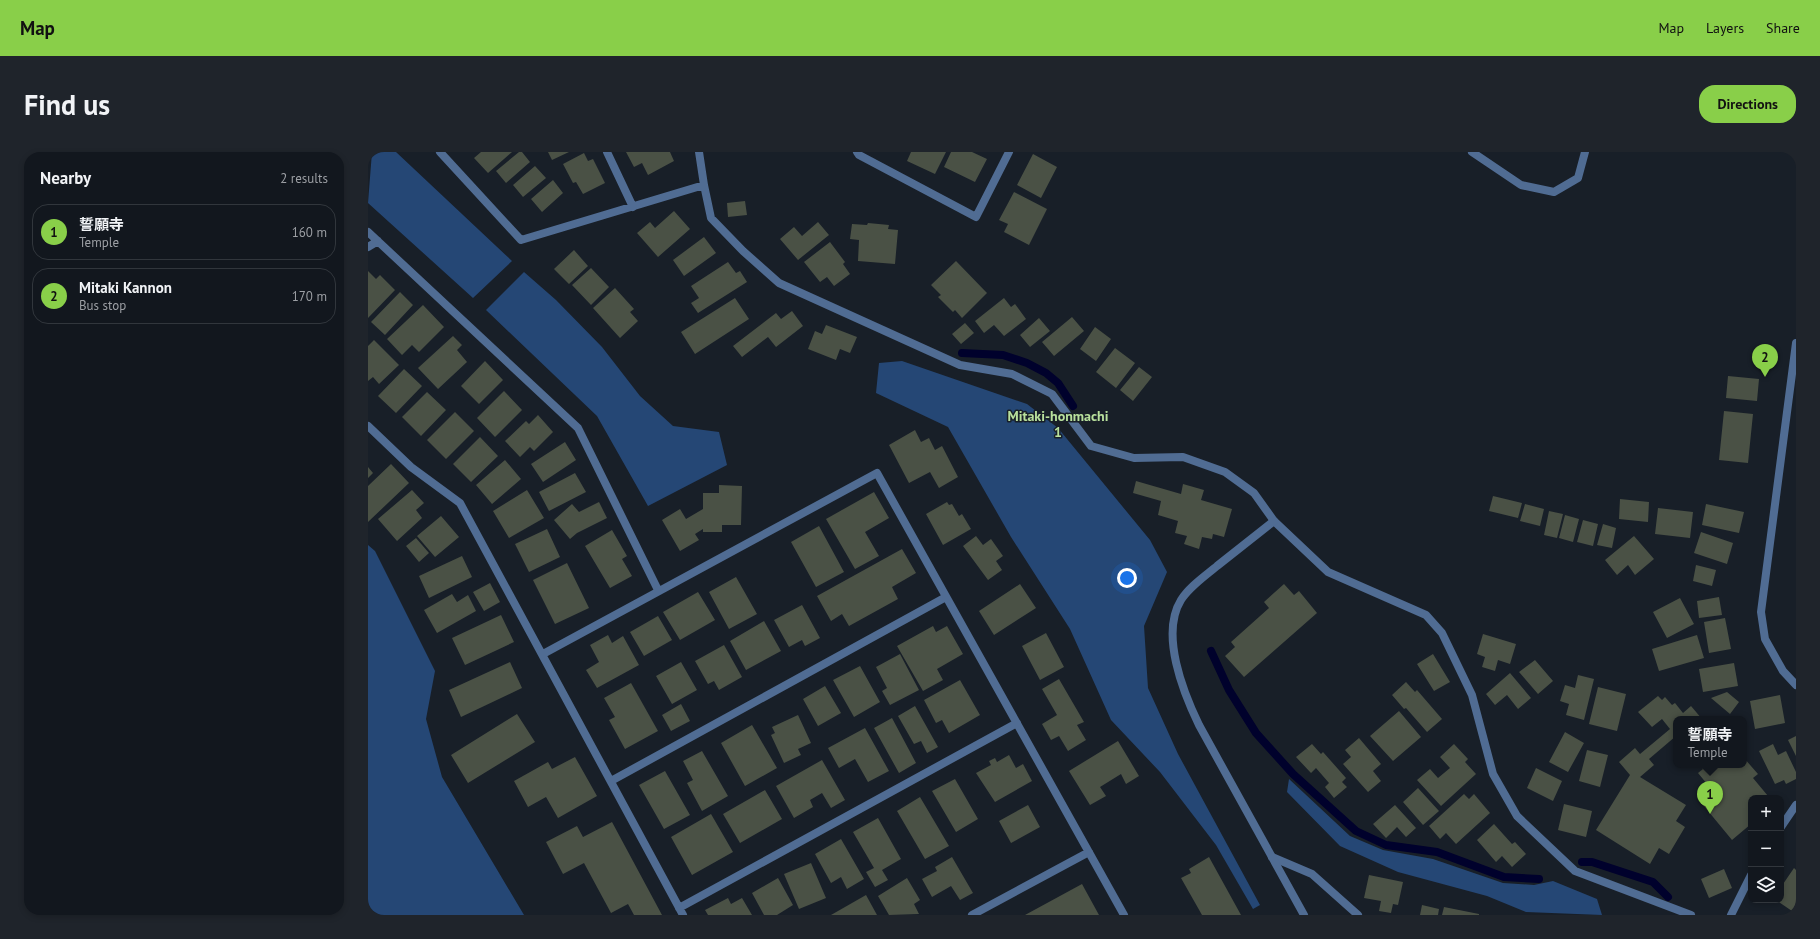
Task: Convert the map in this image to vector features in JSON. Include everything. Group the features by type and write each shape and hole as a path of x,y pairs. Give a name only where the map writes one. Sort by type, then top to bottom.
{"street":[{"path":"440,152 521,240 704,185"},
{"path":"607,152 633,207"},
{"path":"699,152 711,218 743,251 778,283 840,312 930,350 960,365 1012,374 1052,394 1091,446 1134,458 1183,457 1225,472 1254,493 1274,521 1328,572 1426,615 1442,633 1472,696 1493,774 1517,816 1541,841 1575,871 1691,915"},
{"path":"857,152 859,155 976,217 1009,152"},
{"path":"1472,152 1521,185 1554,192 1578,178 1585,152"},
{"path":"368,232 578,428 658,590"},
{"path":"368,247 378,241"},
{"path":"1796,343 1761,612 1765,638 1783,671 1796,685"},
{"path":"368,426 412,467 460,504 681,912 1017,723"},
{"path":"542,654 876,473 1124,915"},
{"path":"1274,521 1196,585 1181,600 1174,624 1174,648 1178,673 1187,700 1199,725 1304,915"},
{"path":"611,782 946,597"},
{"path":"1784,823 1796,805"},
{"path":"972,915 1089,852"},
{"path":"1272,857 1312,874 1358,915"},
{"path":"1730,915 1748,881"}],"shaded area":[{"path":"372,152 396,152 512,261 473,298 368,203"},
{"path":"524,272 556,300 602,347 640,396 673,426 719,432 727,465 648,506 597,416 486,310"},
{"path":"902,361 1027,404 1058,428 1150,540 1167,572 1144,626 1148,688 1178,754 1260,905 1253,909 1216,845 1160,772 1111,720 1070,629 1011,537 948,427 876,393 879,363"},
{"path":"368,545 375,551 435,671 426,719 442,777 524,915 368,915"},
{"path":"1289,779 1350,836 1383,850 1433,859 1503,883 1534,885 1553,881 1597,899 1602,915 1526,912 1487,896 1398,872 1340,846 1287,792"}],"building":[{"path":"481,152 512,152 488,173 474,158"},
{"path":"519,152 522,152 530,162 506,183 496,171"},
{"path":"548,152 569,152 552,160"},
{"path":"626,152 670,152 674,161 648,175 642,163 634,167"},
{"path":"911,152 946,152 935,174 907,161"},
{"path":"951,152 972,152 987,159 975,182 944,167"},
{"path":"584,153 588,161 593,159 605,183 583,194 576,182 573,183 563,164"},
{"path":"1033,154 1057,167 1041,198 1017,185"},
{"path":"535,166 546,178 523,197 513,185"},
{"path":"553,180 563,193 542,212 531,199"},
{"path":"1014,192 1047,209 1029,245 1004,232 1008,224 999,220"},
{"path":"745,201 747,215 728,217 727,203"},
{"path":"674,211 690,229 658,257 637,233 650,222 655,228"},
{"path":"818,222 829,235 798,260 780,239 794,227 802,236"},
{"path":"868,223 889,225 888,229 898,230 895,264 858,261 859,240 850,239 852,224 867,225"},
{"path":"704,237 716,253 684,276 673,260"},
{"path":"830,242 845,262 843,264 850,274 834,286 827,277 820,282 804,262"},
{"path":"574,250 588,266 569,284 554,269"},
{"path":"956,261 987,293 962,318 955,310 953,312 938,297 941,295 931,285"},
{"path":"728,262 736,273 740,271 747,282 698,313 691,303 699,298 691,286"},
{"path":"591,268 609,287 591,305 572,285"},
{"path":"368,271 376,279 380,275 395,290 368,318"},
{"path":"615,288 634,309 630,312 638,321 620,338 593,308"},
{"path":"400,292 413,305 385,335 371,322"},
{"path":"735,298 749,319 695,354 681,332"},
{"path":"1004,298 1011,307 1015,304 1026,319 1004,336 994,325 984,333 975,321"},
{"path":"423,305 444,327 419,352 412,345 402,355 387,339"},
{"path":"792,311 803,326 776,347 768,337 742,357 733,346 776,313 781,319"},
{"path":"1072,317 1084,331 1054,356 1042,342"},
{"path":"1039,318 1050,331 1030,347 1020,335"},
{"path":"965,323 974,333 961,344 952,334"},
{"path":"826,325 857,337 850,353 840,349 836,360 808,349 815,331 822,334"},
{"path":"1095,327 1111,339 1096,361 1080,349"},
{"path":"453,336 462,345 457,350 467,362 438,389 418,368"},
{"path":"374,340 399,365 379,384 373,377 368,381 368,346"},
{"path":"1115,348 1135,363 1116,388 1096,372"},
{"path":"485,361 503,380 479,404 461,386"},
{"path":"1139,367 1152,377 1133,401 1120,390"},
{"path":"404,369 422,386 396,413 378,396"},
{"path":"1728,376 1759,379 1757,401 1726,398"},
{"path":"504,391 522,410 495,437 477,418"},
{"path":"427,392 446,410 421,436 402,417"},
{"path":"1724,411 1753,414 1748,463 1719,460"},
{"path":"455,412 474,431 446,459 427,440"},
{"path":"538,415 553,432 534,451 530,447 520,457 505,441 526,421 529,424"},
{"path":"915,430 921,442 929,438 935,450 942,446 958,477 939,488 930,472 909,483 889,445"},
{"path":"480,437 498,456 471,482 453,464"},
{"path":"565,442 576,460 543,482 531,464"},
{"path":"505,460 521,479 492,504 476,485"},
{"path":"391,464 409,483 368,522 368,486"},
{"path":"368,467 373,473 368,478"},
{"path":"575,473 586,492 549,511 539,492"},
{"path":"1136,481 1181,494 1183,484 1204,490 1201,500 1232,509 1224,537 1213,534 1212,539 1202,537 1199,549 1184,544 1187,536 1175,533 1178,521 1158,515 1161,501 1133,493"},
{"path":"719,485 742,486 741,525 722,525 722,532 703,532 703,529 695,534 699,540 680,551 662,520 680,509 686,519 703,509 703,493 719,493"},
{"path":"412,490 424,503 416,510 422,518 397,541 378,519"},
{"path":"527,490 544,518 509,538 493,511"},
{"path":"874,492 889,518 865,532 879,556 855,569 826,519"},
{"path":"1493,496 1522,503 1518,518 1489,511"},
{"path":"1620,499 1649,502 1648,522 1619,519"},
{"path":"599,502 607,518 577,533 570,539 554,520 572,504 579,512"},
{"path":"947,502 949,505 952,504 959,516 962,514 971,529 943,545 926,514"},
{"path":"1525,504 1544,509 1540,526 1520,521"},
{"path":"1706,504 1744,512 1739,533 1702,525"},
{"path":"1658,508 1693,512 1690,538 1655,534"},
{"path":"1549,511 1563,514 1557,538 1544,535"},
{"path":"1565,515 1579,519 1573,542 1559,538"},
{"path":"441,516 459,537 435,557 417,536"},
{"path":"1583,520 1598,524 1593,546 1577,542"},
{"path":"1603,524 1616,528 1612,548 1597,545"},
{"path":"819,526 844,572 816,587 791,542"},
{"path":"547,529 560,557 529,572 515,544"},
{"path":"612,530 627,556 622,559 632,576 610,588 585,546"},
{"path":"1701,532 1733,543 1727,564 1694,553"},
{"path":"976,536 983,545 991,539 1003,556 996,561 1002,570 988,580 963,546"},
{"path":"1634,536 1654,559 1635,575 1628,565 1617,575 1605,560"},
{"path":"416,538 429,553 419,562 406,546"},
{"path":"902,549 916,573 892,587 898,599 849,626 842,614 831,621 817,596"},
{"path":"462,556 472,577 429,598 419,576"},
{"path":"567,563 589,608 555,624 533,580"},
{"path":"1696,565 1716,570 1712,586 1693,581"},
{"path":"736,577 757,614 729,629 709,592"},
{"path":"490,583 500,602 484,611 473,592"},
{"path":"1020,584 1036,608 994,635 979,611"},
{"path":"1284,584 1294,595 1299,591 1317,613 1244,677 1225,656 1235,647 1231,642 1269,608 1264,602"},
{"path":"698,592 715,620 680,640 663,612"},
{"path":"452,594 457,602 468,595 476,611 437,633 424,610"},
{"path":"1719,597 1722,615 1699,618 1697,601"},
{"path":"1680,598 1694,624 1667,638 1653,612"},
{"path":"802,605 820,638 805,646 802,640 789,647 774,620"},
{"path":"501,615 514,642 465,665 452,638"},
{"path":"658,616 672,640 644,656 630,632"},
{"path":"1725,618 1731,649 1709,653 1704,622"},
{"path":"764,621 781,651 746,670 730,641"},
{"path":"933,626 936,632 947,626 963,654 937,669 943,680 923,691 897,646"},
{"path":"1046,633 1064,667 1040,680 1022,646"},
{"path":"1483,634 1516,644 1510,664 1498,660 1495,671 1482,667 1485,657 1477,654"},
{"path":"608,635 612,643 623,636 639,665 597,688 586,670 599,662 590,645"},
{"path":"1697,635 1704,658 1659,671 1652,649"},
{"path":"724,645 742,677 719,690 714,681 708,684 695,661"},
{"path":"900,654 919,690 890,705 882,691 887,688 876,667"},
{"path":"1433,654 1450,682 1434,691 1417,664"},
{"path":"1535,660 1553,681 1538,694 1519,672"},
{"path":"510,662 522,688 461,717 449,690"},
{"path":"681,662 697,690 672,704 656,676"},
{"path":"1734,663 1738,686 1703,692 1699,669"},
{"path":"860,666 880,702 854,717 833,680"},
{"path":"1510,673 1531,698 1518,709 1507,695 1495,705 1486,694"},
{"path":"1578,675 1594,679 1584,720 1566,715 1569,704 1560,701 1565,685 1575,688"},
{"path":"1059,679 1084,722 1077,725 1086,740 1068,751 1059,736 1051,740 1042,724 1057,715 1042,689"},
{"path":"960,680 980,715 949,733 942,720 936,723 924,700"},
{"path":"1406,682 1415,692 1417,690 1442,719 1427,732 1406,708 1404,709 1392,695"},
{"path":"631,683 658,731 625,749 609,720 615,717 604,698"},
{"path":"825,686 841,713 818,726 803,699"},
{"path":"1598,687 1626,694 1617,731 1589,724"},
{"path":"1727,692 1739,702 1730,714 1711,698"},
{"path":"1780,695 1785,723 1755,729 1750,701"},
{"path":"1658,696 1662,700 1665,697 1672,705 1675,703 1683,713 1691,706 1699,716 1673,716 1673,739 1649,759 1654,765 1640,777 1686,805 1676,821 1685,827 1669,854 1659,848 1650,864 1596,830 1630,775 1619,762 1635,748 1640,754 1670,729 1662,719 1652,727 1638,712"},
{"path":"681,704 690,721 671,731 662,715"},
{"path":"915,706 938,747 927,753 921,741 914,744 898,716"},
{"path":"1399,711 1421,737 1393,761 1370,736"},
{"path":"517,714 535,742 468,783 451,755"},
{"path":"798,715 811,743 798,749 801,755 784,763 771,735 775,733 772,727"},
{"path":"892,718 916,763 899,773 874,728"},
{"path":"752,725 777,768 745,786 721,743"},
{"path":"865,728 889,771 868,782 855,759 839,768 828,748"},
{"path":"1565,732 1584,743 1568,772 1549,762"},
{"path":"1796,736 1796,756 1788,740"},
{"path":"1359,738 1381,764 1373,771 1381,781 1368,792 1343,764 1351,757 1345,750"},
{"path":"1118,741 1139,776 1126,784 1121,774 1100,787 1106,796 1090,805 1069,771"},
{"path":"1312,744 1321,754 1323,752 1346,778 1342,782 1347,787 1334,798 1325,787 1329,783 1316,768 1311,773 1296,757"},
{"path":"1454,744 1468,759 1465,762 1476,774 1441,806 1417,780 1430,769 1438,778 1450,768 1440,757"},
{"path":"1773,744 1778,755 1786,751 1796,772 1796,779 1786,784 1784,780 1775,784 1759,751"},
{"path":"1587,750 1608,755 1600,787 1579,781"},
{"path":"702,751 728,796 702,811 687,783 693,780 683,761"},
{"path":"1009,755 1016,768 1023,764 1032,781 995,802 976,773 991,765 989,761 995,758 997,762"},
{"path":"575,757 597,796 558,818 546,797 528,807 514,781 548,762 552,769"},
{"path":"822,760 845,800 831,808 822,793 810,800 813,807 794,818 776,786"},
{"path":"1747,761 1758,774 1753,778 1767,795 1748,795 1748,827 1732,840 1699,800 1712,790 1698,773 1703,769 1702,768 1747,768"},
{"path":"1536,768 1562,781 1553,801 1527,788"},
{"path":"665,771 690,815 664,829 639,785"},
{"path":"955,779 978,819 956,832 932,791"},
{"path":"1418,788 1439,811 1423,825 1403,802"},
{"path":"765,790 782,819 740,843 723,814"},
{"path":"1464,794 1469,799 1474,794 1490,813 1456,844 1446,833 1440,839 1429,826"},
{"path":"920,797 949,846 925,859 897,811"},
{"path":"1564,804 1592,811 1586,837 1558,830"},
{"path":"1028,805 1040,827 1011,843 999,821"},
{"path":"1395,805 1416,828 1406,837 1397,827 1386,838 1373,824"},
{"path":"711,814 733,852 692,875 671,837"},
{"path":"878,818 901,859 882,870 888,880 875,887 866,872 874,868 853,832"},
{"path":"612,822 662,915 634,915 628,904 611,913 584,863 563,874 546,842 577,826 583,837"},
{"path":"1494,824 1512,844 1515,842 1526,854 1512,867 1502,856 1496,862 1477,840"},
{"path":"841,839 864,879 847,889 841,877 831,883 815,854"},
{"path":"952,857 973,893 960,900 951,886 932,897 922,879 937,871 935,867"},
{"path":"1209,857 1241,915 1202,915 1181,878 1191,873 1189,869"},
{"path":"811,863 826,898 799,909 784,874"},
{"path":"1794,868 1796,870 1796,905 1792,911 1780,903 1784,903 1784,883"},
{"path":"1724,869 1732,888 1709,898 1701,879"},
{"path":"1369,875 1403,882 1398,905 1393,904 1391,913 1379,911 1381,901 1364,898"},
{"path":"778,878 793,905 777,915 764,915 752,893"},
{"path":"907,878 920,900 914,904 919,914 889,915 878,896"},
{"path":"1082,884 1099,915 1025,915"},
{"path":"866,895 877,915 831,915"},
{"path":"728,898 731,904 742,898 752,915 708,915 705,910"},
{"path":"1422,905 1439,909 1438,915 1420,915"},
{"path":"1444,907 1479,914 1479,915 1442,915"}],"waterway":[{"path":"962,353 1003,355 1027,363 1046,373 1058,383 1073,406"},
{"path":"1211,651 1229,690 1256,733 1293,774 1356,831 1386,845 1437,852 1504,877 1539,879"},
{"path":"1582,862 1592,862 1653,882 1668,897"}],"place":[{"name":"Mitaki Kannon","path":"1765,377"},
{"name":"誓願寺","path":"1710,814"}],"district":[{"name":"Mitaki-honmachi 1","path":"1058,424"}]}
